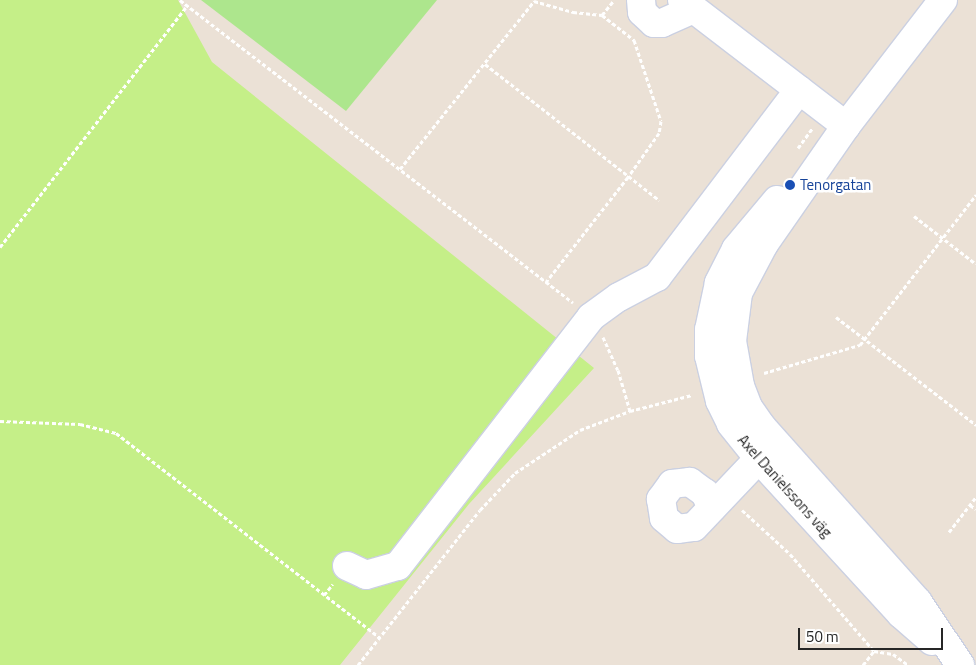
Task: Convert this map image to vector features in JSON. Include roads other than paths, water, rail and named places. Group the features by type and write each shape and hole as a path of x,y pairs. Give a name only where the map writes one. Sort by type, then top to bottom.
{"street":[{"path":"641,0 642,12 654,23 662,23 688,4 846,126"},
{"name":"Axel Danielssons väg","path":"942,0 846,126 764,244 738,293 732,341 734,362 748,408 767,450 918,602 961,665"},
{"path":"347,566 366,575 398,566 591,317 619,297 657,277 799,90"},
{"path":"718,502 767,450"}],"place":[{"name":"Tenorgatan","path":"790,185"}]}
